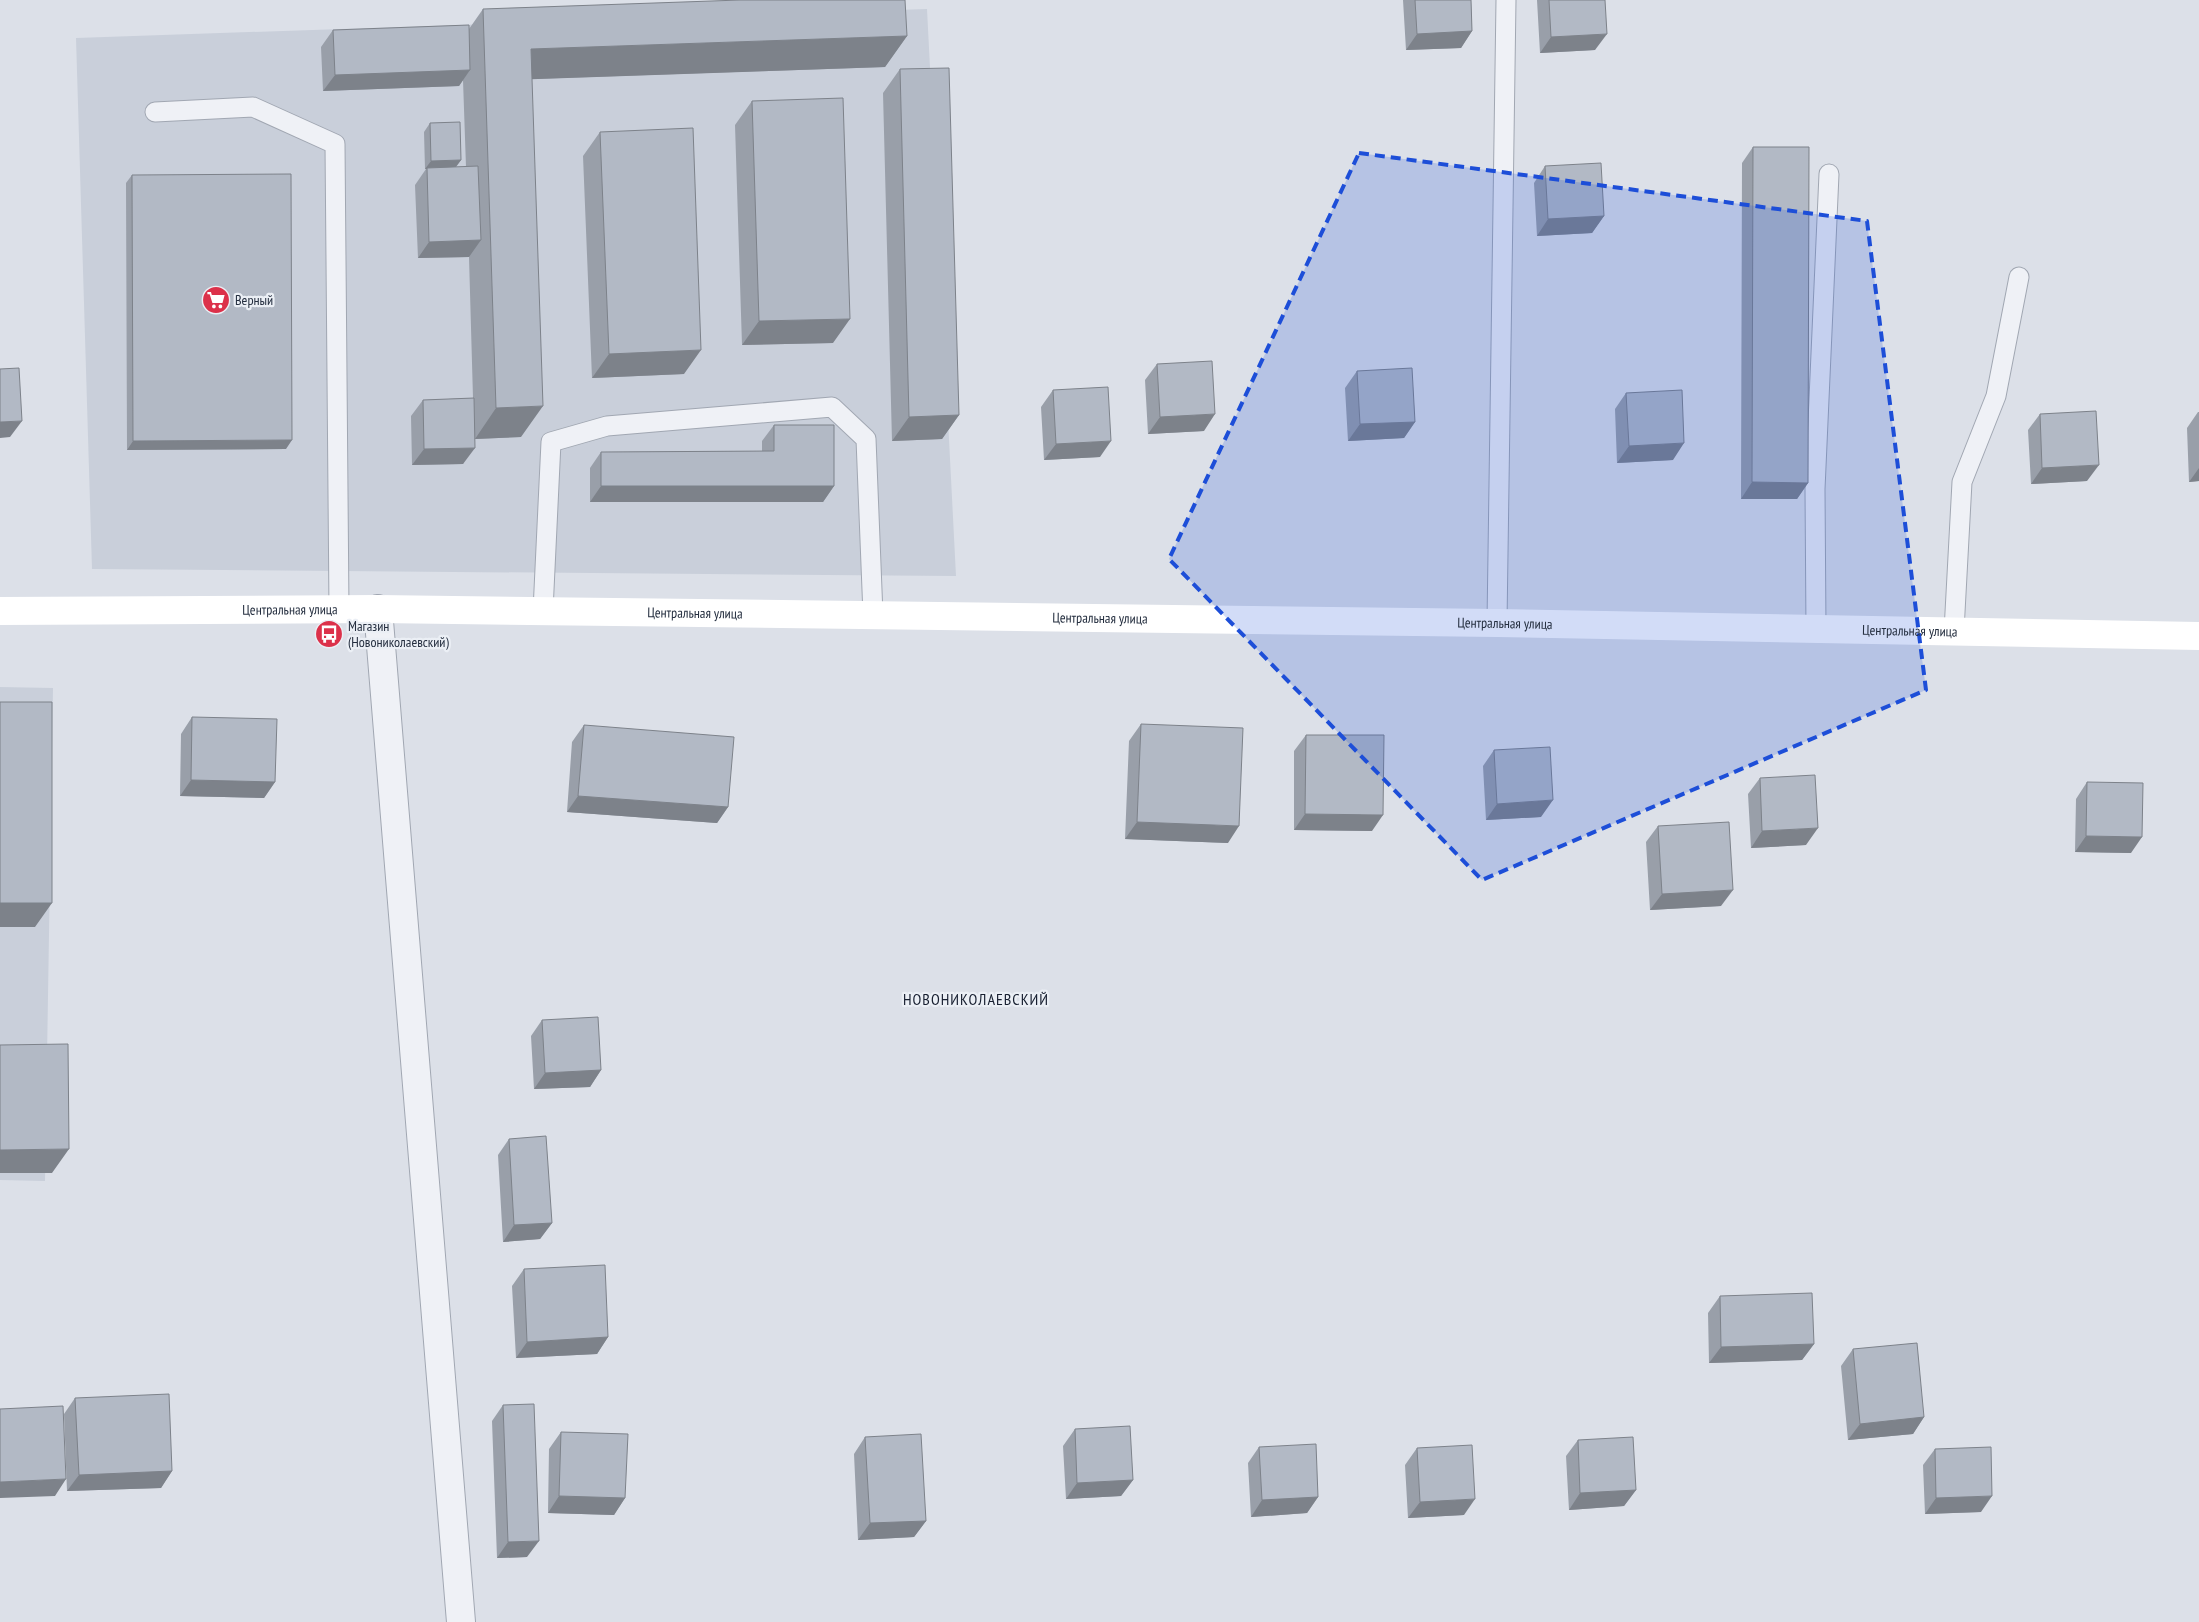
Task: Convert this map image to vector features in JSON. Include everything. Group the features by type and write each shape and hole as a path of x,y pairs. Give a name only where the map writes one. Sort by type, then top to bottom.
{"main road":[{"name":"Центральная улица","path":"0,611 378,609 1497,623 2199,636"}],"street":[{"path":"378,609 461,1622"}],"lane":[{"path":"1497,623 1506,0"},
{"path":"155,112 253,107 335,144 339,609"},
{"path":"1816,629 1815,489 1830,174"},
{"path":"1954,631 1962,482 1996,396 2019,277"},
{"path":"544,611 551,442 607,426 832,407 866,439 872,615"}],"highlighted area":[{"path":"1359,153 1867,221 1926,690 1482,880 1169,559"}],"shaded area":[{"path":"927,9 956,576 92,569 76,38"},
{"path":"0,687 53,688 45,1181 0,1180"}],"building":[{"path":"740,0 905,0 907,36 531,49 543,406 496,408 483,9"},
{"path":"1415,0 1471,0 1472,31 1417,34"},
{"path":"1549,0 1605,0 1607,34 1551,37"},
{"path":"469,25 470,70 335,75 333,30"},
{"path":"949,68 959,415 909,417 900,69"},
{"path":"843,98 850,319 759,321 752,101"},
{"path":"460,122 461,160 431,161 430,123"},
{"path":"693,128 701,350 609,354 600,132"},
{"path":"1753,147 1809,147 1808,483 1752,482"},
{"path":"1601,163 1604,216 1548,219 1545,166"},
{"path":"478,166 481,240 429,242 427,168"},
{"path":"291,174 292,440 133,441 132,175"},
{"path":"1212,361 1215,414 1160,417 1157,364"},
{"path":"19,368 22,421 0,422 0,369"},
{"path":"1412,368 1415,422 1360,424 1357,371"},
{"path":"1108,387 1111,441 1056,444 1053,390"},
{"path":"1682,390 1684,443 1629,446 1626,393"},
{"path":"474,398 475,448 424,449 423,400"},
{"path":"2096,411 2099,465 2042,468 2040,414"},
{"path":"774,425 834,425 834,486 601,486 601,452 774,451"},
{"path":"0,702 52,702 52,903 0,903"},
{"path":"192,717 277,719 275,782 191,780"},
{"path":"1141,724 1243,728 1239,826 1137,822"},
{"path":"584,725 734,737 728,807 578,796"},
{"path":"1306,735 1384,735 1383,815 1305,814"},
{"path":"1550,747 1553,800 1497,804 1494,750"},
{"path":"1815,775 1818,828 1762,831 1760,778"},
{"path":"2087,782 2143,783 2142,837 2086,836"},
{"path":"1729,822 1733,890 1662,894 1658,826"},
{"path":"598,1017 601,1070 545,1073 542,1020"},
{"path":"68,1044 69,1149 0,1150 0,1045"},
{"path":"546,1136 552,1223 514,1225 509,1139"},
{"path":"605,1265 608,1337 527,1342 524,1269"},
{"path":"1812,1293 1814,1344 1721,1347 1720,1296"},
{"path":"1917,1343 1924,1417 1860,1424 1853,1349"},
{"path":"169,1394 172,1471 79,1475 75,1398"},
{"path":"534,1404 539,1541 508,1542 503,1405"},
{"path":"63,1406 66,1479 0,1482 0,1409"},
{"path":"1130,1426 1133,1480 1077,1483 1075,1429"},
{"path":"561,1432 628,1434 625,1498 559,1496"},
{"path":"921,1434 926,1521 870,1523 865,1437"},
{"path":"1633,1437 1636,1490 1580,1493 1578,1440"},
{"path":"1316,1444 1318,1497 1262,1500 1259,1447"},
{"path":"1472,1445 1475,1499 1420,1502 1417,1448"},
{"path":"1991,1447 1992,1496 1936,1498 1935,1449"}],"place":[{"name":"Верный","path":"216,300"},
{"name":"Магазин (Новониколаевский)","path":"329,634"}],"district":[{"name":"НОВОНИКОЛАЕВСКИЙ","path":"976,999"}]}
